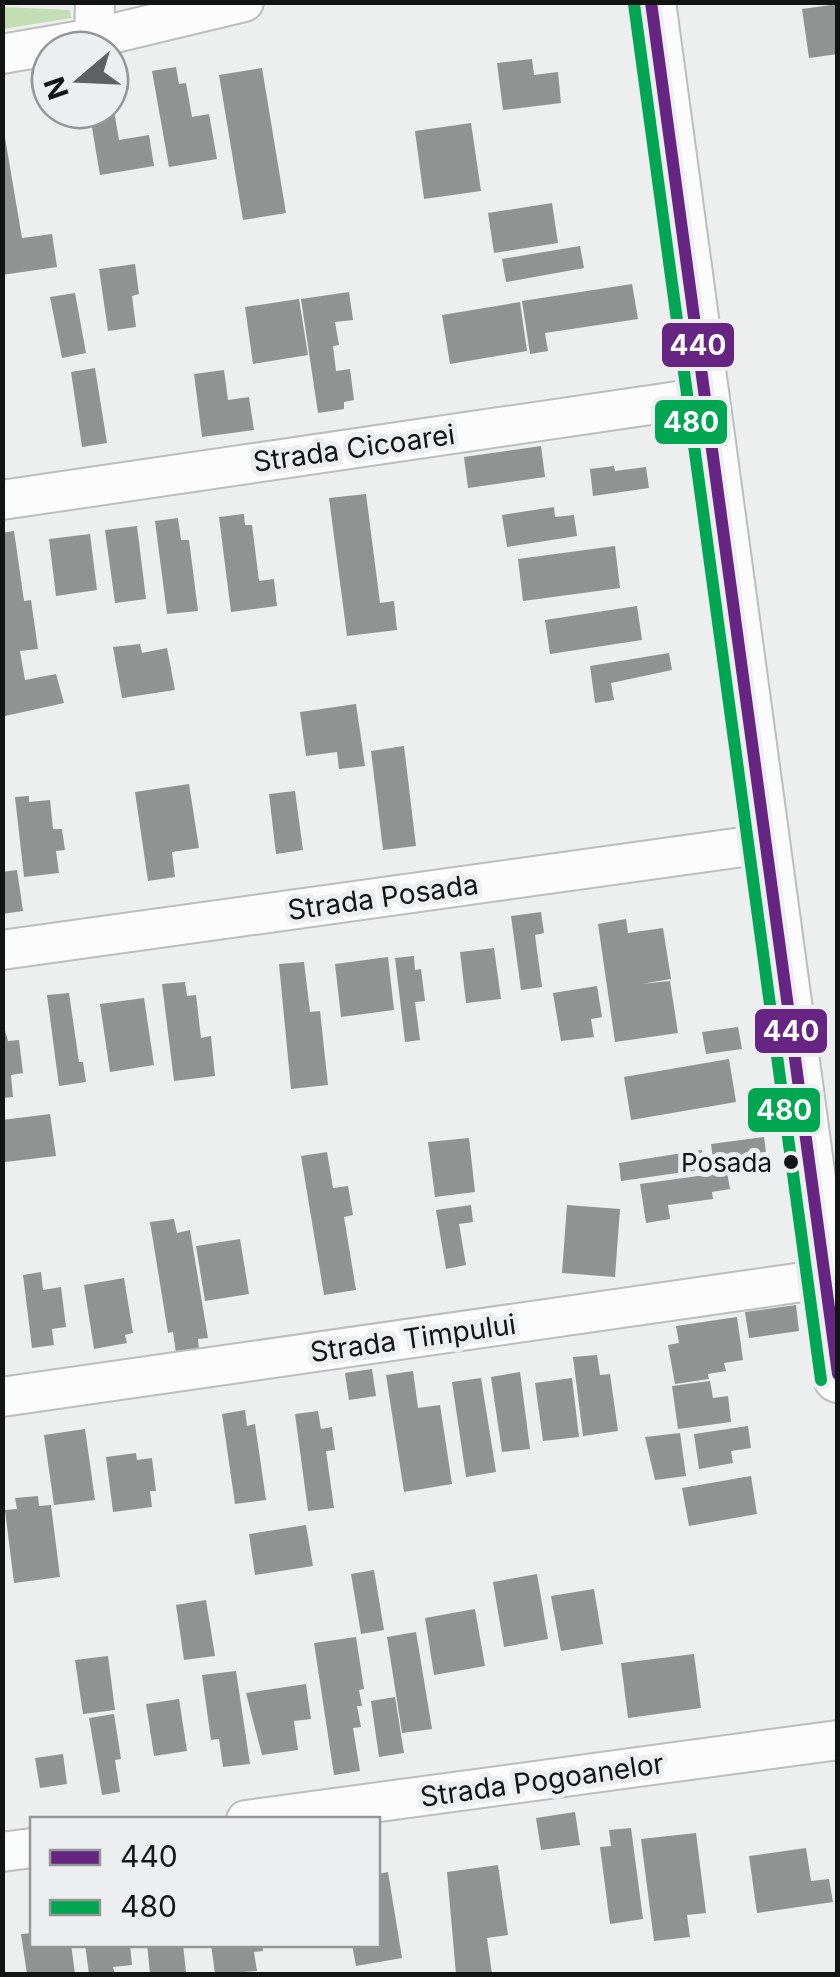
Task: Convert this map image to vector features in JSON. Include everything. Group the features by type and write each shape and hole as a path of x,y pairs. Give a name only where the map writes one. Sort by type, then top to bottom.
{"main road":[{"path":"651,2 838,1378"}],"street":[{"path":"2,54 94,20 244,2"},
{"name":"Strada Cicoarei","path":"2,500 704,397"},
{"name":"Strada Posada","path":"2,950 764,844"},
{"name":"Strada Timpului","path":"2,1396 824,1279"},
{"name":"Strada Pogoanelor","path":"268,1817 838,1740"},
{"path":"2,1852 30,1848"}],"green space":[{"path":"3,7 70,10 71,18 3,29"}],"building":[{"path":"838,4 838,54 809,58 802,9"},
{"path":"532,59 534,75 558,72 561,103 503,110 497,63"},
{"path":"176,67 179,84 186,83 192,117 209,114 217,159 169,167 152,71"},
{"path":"262,68 286,213 243,220 219,75"},
{"path":"2,120 22,238 52,234 57,267 2,275"},
{"path":"471,123 481,191 424,199 415,131"},
{"path":"92,130 117,130 119,140 149,135 154,166 100,175"},
{"path":"552,203 558,243 494,253 488,213"},
{"path":"580,246 584,268 506,282 502,259"},
{"path":"135,264 139,294 132,296 136,327 108,331 99,269"},
{"path":"632,284 638,319 545,333 548,351 530,354 522,301"},
{"path":"349,292 353,320 335,322 339,345 333,346 336,371 350,369 354,400 344,402 344,409 318,413 301,299"},
{"path":"75,293 86,353 62,358 50,297"},
{"path":"299,299 308,355 253,364 245,307"},
{"path":"520,302 527,351 450,364 442,315"},
{"path":"95,368 107,443 82,447 71,372"},
{"path":"224,370 228,400 249,397 254,430 202,437 194,374"},
{"path":"541,446 545,477 468,488 464,457"},
{"path":"614,466 615,471 646,467 649,488 593,496 590,469"},
{"path":"366,494 380,603 394,601 397,630 347,636 329,498"},
{"path":"554,507 555,517 574,515 577,536 507,547 502,515"},
{"path":"244,514 245,525 252,525 259,581 274,579 277,606 231,612 219,517"},
{"path":"178,518 181,540 189,540 198,611 167,614 155,521"},
{"path":"137,526 146,599 115,603 105,530"},
{"path":"14,531 24,601 31,600 38,649 20,651 25,680 56,674 64,703 5,716 2,533"},
{"path":"90,534 97,590 56,596 49,539"},
{"path":"615,546 620,588 523,601 518,559"},
{"path":"637,606 642,640 550,654 545,620"},
{"path":"140,644 142,653 167,648 175,690 122,698 113,647"},
{"path":"669,653 672,670 611,683 614,700 595,703 590,666"},
{"path":"356,704 365,766 339,769 337,752 306,756 300,712"},
{"path":"404,746 416,846 383,850 371,751"},
{"path":"189,784 199,848 172,852 175,877 148,881 135,792"},
{"path":"295,791 303,850 276,854 269,794"},
{"path":"29,796 29,802 50,800 53,829 62,829 65,850 56,851 59,873 24,877 15,797"},
{"path":"17,870 23,911 2,914 2,872"},
{"path":"541,912 544,933 535,935 542,987 521,990 511,916"},
{"path":"626,919 628,933 663,928 671,979 641,984 670,981 678,1033 615,1042 598,924"},
{"path":"494,948 501,999 466,1003 460,952"},
{"path":"414,956 415,970 421,969 425,1001 415,1002 420,1040 405,1042 395,958"},
{"path":"388,957 394,1010 341,1017 335,964"},
{"path":"304,962 310,1012 320,1011 328,1085 291,1089 279,964"},
{"path":"185,982 187,996 196,995 201,1038 211,1036 215,1076 174,1081 162,984"},
{"path":"597,986 602,1017 591,1019 594,1037 561,1041 553,993"},
{"path":"69,993 79,1062 83,1062 86,1082 59,1086 47,995"},
{"path":"144,998 154,1065 110,1072 100,1004"},
{"path":"2,1020 8,1041 19,1040 23,1073 11,1075 13,1097 2,1098"},
{"path":"738,1027 742,1049 706,1054 702,1032"},
{"path":"729,1059 736,1102 631,1120 624,1077"},
{"path":"50,1114 56,1156 5,1162 2,1120"},
{"path":"764,1137 767,1160 714,1167 711,1144"},
{"path":"469,1138 475,1192 435,1197 428,1142"},
{"path":"702,1150 705,1169 621,1181 619,1163"},
{"path":"327,1152 333,1188 348,1186 353,1215 344,1217 356,1290 324,1295 301,1156"},
{"path":"727,1172 730,1189 712,1192 713,1199 668,1205 670,1219 646,1223 640,1184"},
{"path":"471,1205 473,1222 459,1224 466,1265 446,1269 436,1210"},
{"path":"567,1205 620,1209 615,1277 562,1273"},
{"path":"174,1219 177,1233 190,1230 208,1338 198,1339 199,1349 176,1353 173,1332 168,1333 150,1222"},
{"path":"240,1239 249,1294 205,1301 196,1246"},
{"path":"41,1272 43,1290 61,1287 66,1327 52,1329 54,1345 32,1348 23,1275"},
{"path":"124,1278 133,1333 125,1335 127,1343 94,1349 84,1285"},
{"path":"796,1305 799,1331 749,1338 745,1312"},
{"path":"737,1317 743,1360 724,1363 726,1371 708,1374 709,1379 675,1384 668,1345 679,1343 676,1326"},
{"path":"597,1355 600,1375 610,1374 618,1431 583,1436 573,1357"},
{"path":"372,1369 376,1396 349,1400 345,1373"},
{"path":"413,1371 418,1408 440,1405 452,1484 404,1492 386,1375"},
{"path":"520,1372 530,1449 502,1452 491,1377"},
{"path":"481,1378 496,1472 466,1477 452,1382"},
{"path":"572,1378 579,1437 543,1441 535,1383"},
{"path":"710,1381 713,1398 728,1396 731,1422 678,1429 672,1386"},
{"path":"245,1410 247,1426 255,1424 266,1500 235,1504 222,1414"},
{"path":"318,1411 321,1429 332,1427 335,1450 326,1451 334,1508 308,1511 295,1414"},
{"path":"748,1426 751,1448 731,1451 733,1463 699,1469 694,1434"},
{"path":"85,1429 95,1500 54,1505 44,1435"},
{"path":"680,1433 686,1476 655,1480 645,1437"},
{"path":"136,1453 137,1460 152,1458 156,1491 150,1491 152,1507 113,1512 106,1457"},
{"path":"751,1476 757,1514 689,1526 682,1488"},
{"path":"38,1496 39,1506 51,1505 60,1577 14,1583 5,1510 17,1509 15,1498"},
{"path":"306,1525 313,1566 255,1575 249,1534"},
{"path":"374,1570 384,1630 361,1634 351,1574"},
{"path":"537,1574 548,1639 504,1647 493,1582"},
{"path":"594,1589 603,1644 561,1651 551,1596"},
{"path":"206,1600 215,1656 184,1660 176,1605"},
{"path":"475,1609 485,1666 434,1675 425,1618"},
{"path":"416,1632 432,1729 402,1733 387,1637"},
{"path":"356,1637 364,1689 359,1690 362,1706 357,1706 361,1727 353,1728 360,1771 334,1775 314,1643"},
{"path":"694,1654 701,1708 628,1718 621,1663"},
{"path":"108,1656 115,1710 83,1714 75,1660"},
{"path":"236,1671 250,1764 223,1767 219,1739 211,1740 202,1675"},
{"path":"306,1684 311,1719 294,1721 298,1750 262,1755 246,1693"},
{"path":"395,1697 404,1753 379,1757 371,1701"},
{"path":"179,1699 187,1751 154,1756 146,1704"},
{"path":"114,1714 121,1759 115,1760 120,1792 102,1795 89,1718"},
{"path":"63,1754 67,1784 40,1788 35,1758"},
{"path":"575,1812 580,1845 541,1850 536,1818"},
{"path":"631,1828 643,1919 610,1924 600,1847 611,1846 609,1830"},
{"path":"696,1833 706,1913 687,1915 690,1937 654,1941 641,1839"},
{"path":"806,1848 811,1881 829,1879 833,1902 757,1913 749,1856"},
{"path":"498,1865 508,1935 487,1938 492,1974 456,1974 447,1872"},
{"path":"388,1872 402,1958 356,1966 353,1947 380,1947 380,1874"},
{"path":"30,1933 30,1947 71,1947 75,1974 27,1974 21,1934"},
{"path":"85,1947 130,1947 132,1965 113,1967 115,1974 89,1974"},
{"path":"147,1947 183,1947 186,1973 150,1974"},
{"path":"211,1947 262,1947 263,1951 254,1952 257,1971 215,1974"}],"transit line":[{"name":"440","path":"651,2 838,1374"},
{"name":"480","path":"634,4 821,1380"}],"place":[{"name":"Posada","path":"791,1162"}]}
